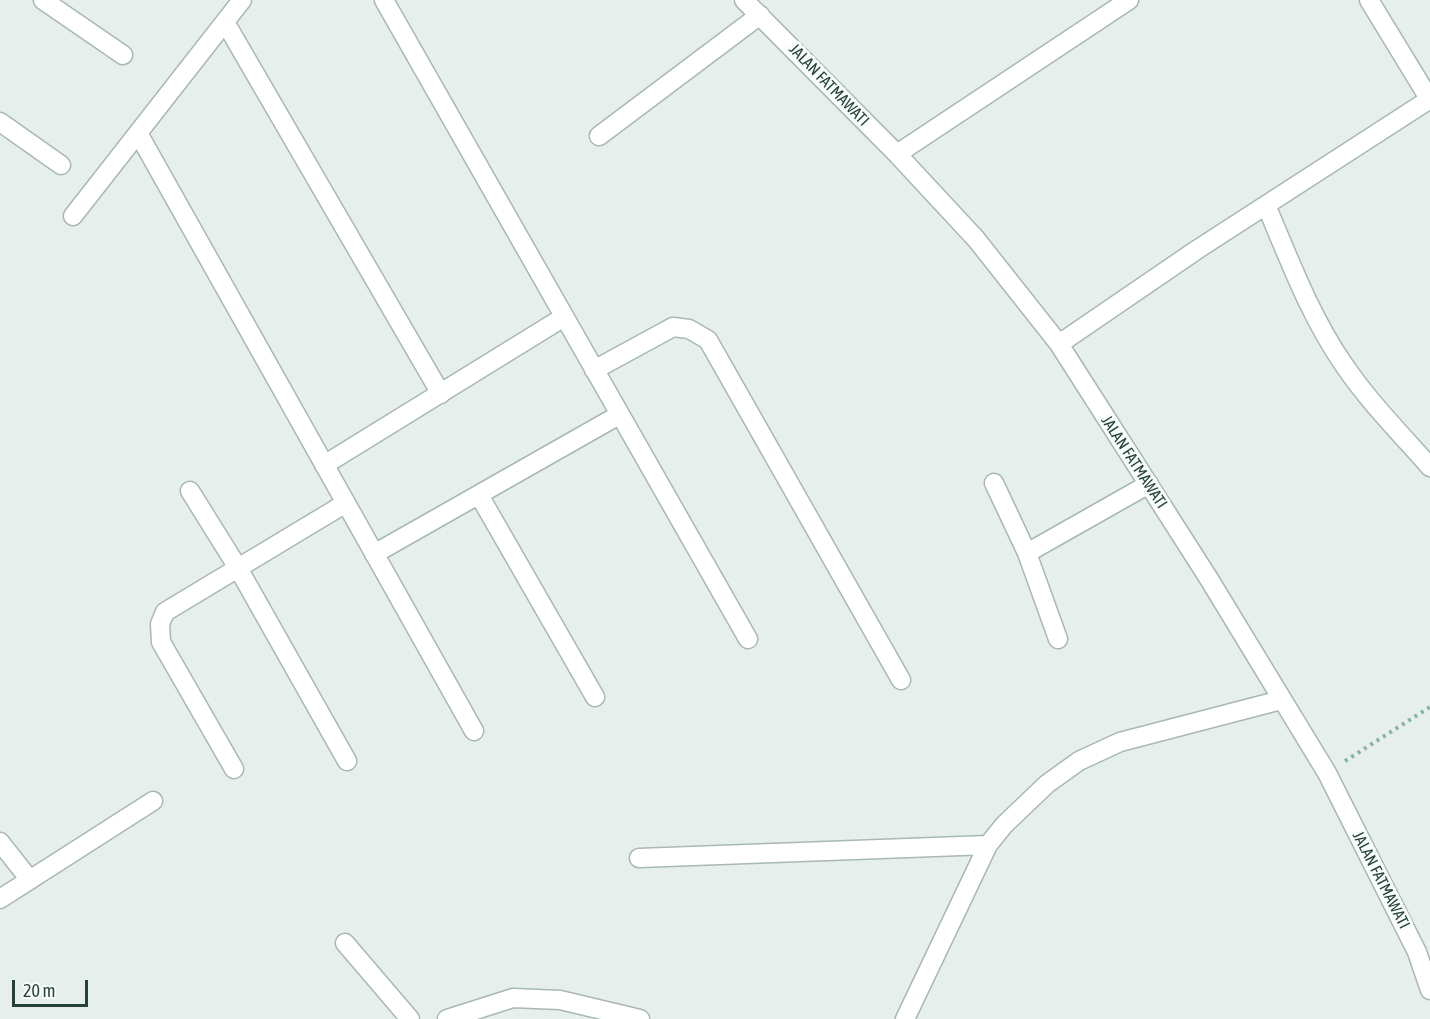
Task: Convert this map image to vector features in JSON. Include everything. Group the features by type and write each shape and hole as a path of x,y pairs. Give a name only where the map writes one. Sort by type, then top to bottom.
{"street":[{"path":"43,0 123,55"},
{"path":"73,216 243,0"},
{"path":"384,0 748,639"},
{"name":"JALAN FATMAWATI","path":"744,0 897,154 976,240 1059,344 1149,484 1327,773 1417,952 1430,990"},
{"path":"897,154 1129,0"},
{"path":"1059,344 1266,205 1430,99 1370,0"},
{"path":"599,136 760,15"},
{"path":"225,22 441,394"},
{"path":"0,122 61,165"},
{"path":"138,133 474,731"},
{"path":"1266,205 1311,309 1343,364 1363,391 1430,467"},
{"path":"324,465 564,317"},
{"path":"594,370 673,327 689,329 708,340 901,680"},
{"path":"374,554 620,415"},
{"path":"994,483 1027,553 1058,639"},
{"path":"1027,553 1149,484"},
{"path":"190,491 238,568 347,761"},
{"path":"479,495 595,698"},
{"path":"234,769 161,642 160,624 165,612 346,503"},
{"path":"905,1019 988,845 1004,825 1047,784 1079,761 1120,742 1281,699"},
{"path":"0,899 153,801"},
{"path":"0,842 30,880"},
{"path":"639,858 988,845"},
{"path":"345,943 410,1019"},
{"path":"447,1019 513,998 560,1000 640,1019"}],"path":[{"path":"1327,773 1430,706"}]}
